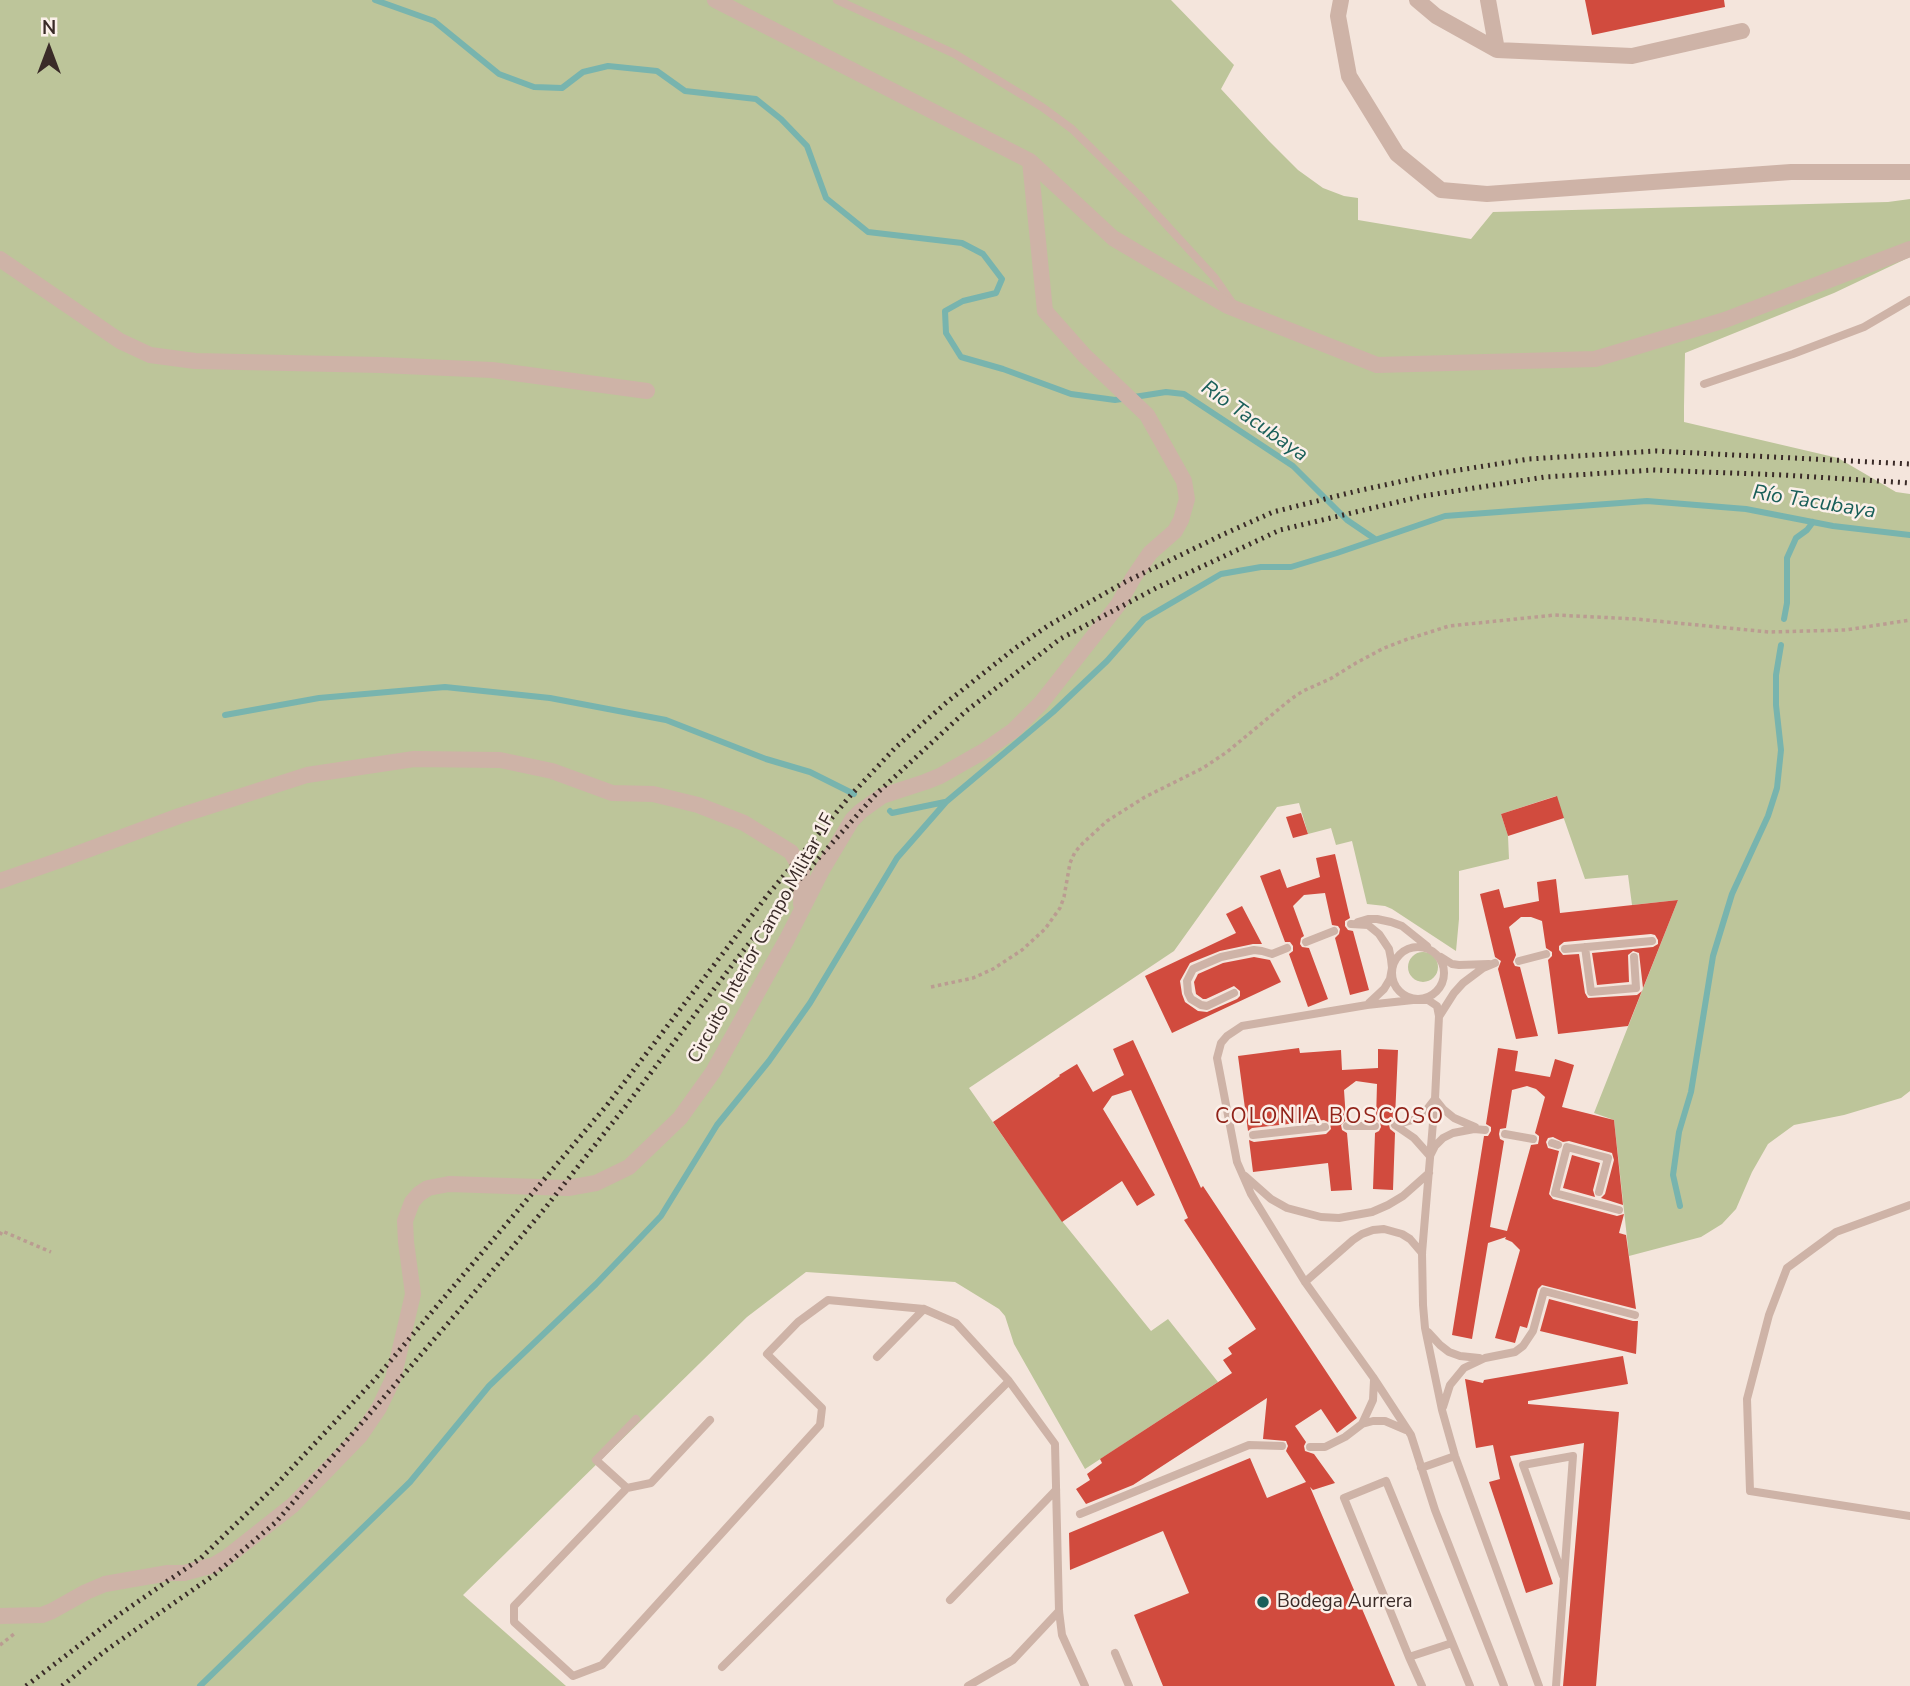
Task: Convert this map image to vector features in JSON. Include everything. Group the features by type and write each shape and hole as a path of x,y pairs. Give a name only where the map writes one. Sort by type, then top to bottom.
{"street":[{"path":"715,0 1030,161 1113,238 1237,309 1377,365 1595,359 1725,320 1910,249"},
{"path":"1341,0 1338,16 1349,76 1397,154 1440,190 1487,194 1791,172 1910,172"},
{"path":"1417,0 1436,16 1497,50 1632,56 1742,31"},
{"path":"1488,0 1497,50"},
{"name":"Circuito Interior Campo Militar 1F","path":"0,1616 42,1615 105,1584 167,1573 184,1573 214,1565 293,1505 360,1436 379,1408 393,1379 413,1294 405,1231 405,1221 412,1202 428,1188 438,1185 568,1188 596,1183 629,1167 680,1118 713,1072 744,1019 821,870 845,831 862,811 882,796 940,776 1014,730 1041,703 1118,605 1150,553 1175,531 1186,508 1184,481 1147,415 1084,355 1045,311 1030,161"},
{"path":"0,260 120,341 150,355 195,361 492,370 648,391"},
{"path":"0,881 179,816 307,775 414,759 500,760 552,771 612,793 653,794 698,805 744,823 790,852 802,871 801,912"}],"lane":[{"path":"837,0 955,54 1072,128 1140,196 1215,278 1237,309"},
{"path":"1704,384 1864,327 1910,300"},
{"path":"1368,919 1391,922 1402,926 1444,960 1459,965 1495,963 1483,968 1463,983 1439,1016 1437,1006 1433,1002 1413,999 1397,989 1393,980 1389,949 1379,934 1368,925 1352,925 1368,919"},
{"path":"1306,942 1334,931"},
{"path":"1566,949 1652,941"},
{"path":"1367,1005 1384,989 1401,953 1420,946 1430,949"},
{"path":"1586,947 1591,992 1636,988 1634,957"},
{"path":"1234,993 1207,1006 1201,1005 1191,999 1187,981 1193,970 1221,957 1254,950 1272,954 1287,948"},
{"path":"1519,961 1545,954"},
{"path":"1438,955 1445,973 1438,991 1431,996 1242,1026 1221,1043 1217,1058 1237,1162 1251,1194 1305,1282 1411,1435 1435,1510 1504,1686"},
{"path":"1442,983 1422,1253 1425,1328 1442,1410 1455,1456 1539,1686"},
{"path":"1430,1156 1443,1138 1453,1133 1485,1130 1454,1118 1435,1099"},
{"path":"1430,1156 1414,1138 1395,1125 1416,1119 1435,1099"},
{"path":"1347,1126 1376,1126"},
{"path":"1253,1135 1325,1127"},
{"path":"1505,1134 1533,1139"},
{"path":"1599,1192 1608,1158 1567,1147 1555,1193 1619,1210"},
{"path":"1237,1162 1245,1176 1271,1199 1287,1208 1321,1217 1356,1216 1380,1209 1403,1196 1429,1173"},
{"path":"1910,1205 1836,1232 1787,1268 1769,1315 1747,1399 1750,1491 1910,1516"},
{"path":"1305,1282 1353,1240 1373,1230 1384,1229 1402,1234 1417,1245 1422,1253"},
{"path":"1425,1328 1449,1352 1485,1358 1515,1352 1523,1346 1533,1331 1544,1291 1634,1315"},
{"path":"710,1420 650,1483 626,1488 514,1606 514,1622 573,1676 602,1665 820,1425 821,1408 768,1354 798,1322 828,1300 924,1309 956,1323 1009,1381 1055,1444 1059,1611 1062,1635 1085,1686"},
{"path":"877,1357 924,1309"},
{"path":"1442,1410 1455,1376 1464,1368 1485,1358"},
{"path":"1310,1447 1325,1447 1362,1424 1373,1400 1373,1377"},
{"path":"722,1667 1009,1381"},
{"path":"626,1488 596,1460 636,1419"},
{"path":"1362,1424 1385,1421 1406,1430"},
{"path":"1080,1514 1249,1445 1282,1446"},
{"path":"1421,1468 1455,1456"},
{"path":"1556,1686 1573,1456 1523,1465 1563,1576"},
{"path":"1422,1686 1344,1498 1387,1481 1470,1686"},
{"path":"950,1600 1056,1490"},
{"path":"968,1686 1013,1660 1059,1611"},
{"path":"1409,1657 1452,1643"},
{"path":"1115,1653 1129,1686"}],"path":[{"path":"932,987 953,984 993,970 1022,950 1045,929 1060,908 1075,852 1107,821 1145,797 1211,763 1303,691 1384,648 1405,640 1449,626 1555,615 1794,632 1846,630 1910,620"},
{"path":"0,1235 2,1231 51,1252"}],"green space":[{"path":"0,0 1171,0 1234,65 1221,89 1298,170 1323,188 1358,198 1358,220 1471,239 1493,212 1888,202 1910,199 1910,257 1834,293 1685,353 1684,422 1838,458 1896,492 1910,494 1910,1091 1901,1098 1844,1115 1794,1125 1768,1144 1736,1209 1722,1224 1701,1237 1629,1256 1614,1120 1594,1113 1678,900 1632,905 1628,875 1585,879 1556,796 1501,814 1508,836 1509,859 1459,871 1456,951 1392,909 1367,904 1352,841 1336,845 1331,828 1308,834 1299,803 1277,807 1174,951 969,1088 1062,1221 1151,1331 1168,1319 1218,1382 1085,1469 1014,1344 1005,1316 999,1309 955,1282 806,1272 747,1317 463,1595 566,1686 0,1686"},
{"path":"1423,952 1429,953 1437,961 1437,973 1429,981 1423,982 1417,981 1409,973 1408,967 1409,961 1417,953"}],"building":[{"path":"1585,0 1724,0 1725,7 1592,35"},
{"path":"1557,796 1564,818 1508,836 1501,814"},
{"path":"1301,813 1308,834 1293,838 1286,817"},
{"path":"1335,854 1350,918 1345,921 1345,926 1353,931 1369,990 1350,995 1335,938 1340,929 1332,925 1325,893 1304,895 1293,906 1304,936 1300,944 1309,948 1328,999 1308,1007 1289,954 1293,951 1293,946 1290,942 1285,942 1260,876 1280,869 1287,888 1320,877 1316,858"},
{"path":"1556,879 1560,913 1678,900 1643,989 1639,953 1633,951 1628,955 1629,982 1597,985 1592,953 1653,947 1658,944 1655,935 1564,942 1559,946 1563,955 1579,954 1588,998 1637,995 1642,991 1628,1026 1558,1034 1548,960 1552,952 1546,948 1542,921 1521,917 1509,927 1516,955 1513,962 1520,967 1538,1036 1516,1039 1498,969 1501,961 1495,957 1480,894 1499,889 1504,908 1539,901 1537,882"},
{"path":"1242,906 1262,944 1220,951 1190,963 1180,981 1185,1002 1198,1011 1207,1012 1240,996 1240,991 1234,986 1206,999 1196,994 1194,982 1198,974 1223,963 1254,957 1270,960 1281,982 1172,1033 1145,976 1236,933 1226,914"},
{"path":"1133,1040 1201,1188 1203,1186 1357,1418 1337,1433 1321,1409 1295,1426 1306,1442 1305,1451 1314,1454 1335,1483 1313,1490 1310,1487 1395,1686 1163,1686 1134,1615 1189,1593 1163,1531 1070,1570 1069,1533 1250,1458 1267,1498 1306,1482 1286,1451 1286,1441 1263,1439 1267,1398 1133,1485 1086,1504 1076,1489 1090,1480 1087,1474 1102,1463 1100,1459 1232,1373 1223,1360 1232,1354 1228,1348 1256,1329 1184,1220 1188,1218 1131,1090 1112,1096 1103,1109 1155,1195 1137,1206 1122,1181 1062,1222 993,1122 1077,1064 1093,1092 1124,1075 1113,1049"},
{"path":"1299,1048 1300,1053 1341,1050 1342,1070 1378,1068 1378,1049 1398,1050 1395,1118 1389,1125 1395,1133 1393,1190 1373,1189 1375,1133 1381,1127 1376,1120 1377,1084 1356,1081 1344,1090 1346,1120 1341,1125 1342,1130 1347,1133 1352,1190 1331,1191 1328,1163 1253,1172 1249,1140 1254,1142 1326,1134 1331,1129 1330,1123 1324,1120 1252,1128 1248,1131 1238,1056"},
{"path":"1498,1048 1518,1051 1515,1071 1550,1077 1555,1059 1574,1065 1562,1107 1614,1120 1623,1205 1601,1198 1605,1194 1614,1160 1612,1153 1569,1141 1563,1142 1553,1137 1546,1142 1548,1148 1559,1151 1549,1194 1553,1199 1617,1216 1624,1214 1619,1233 1626,1235 1636,1309 1542,1285 1538,1289 1527,1328 1520,1326 1515,1343 1495,1338 1520,1250 1505,1239 1506,1237 1488,1243 1472,1339 1452,1335 1484,1136 1488,1136 1491,1131 1491,1127 1486,1124","holes":["1527,1086 1536,1089 1545,1097 1535,1133 1539,1136 1538,1144 1531,1145 1507,1231 1490,1227 1504,1141 1499,1134 1500,1129 1506,1128 1512,1090"]},
{"path":"1572,1155 1600,1163 1593,1190 1595,1197 1563,1188"},
{"path":"1549,1299 1638,1321 1636,1354 1540,1331"},
{"path":"1623,1356 1628,1384 1528,1401 1528,1404 1619,1412 1596,1686 1563,1686 1584,1443 1510,1456 1553,1584 1526,1593 1489,1482 1500,1479 1493,1445 1476,1448 1465,1379 1483,1383 1484,1380"}],"waterway":[{"name":"Río Tacubaya","path":"375,0 434,21 499,74 534,87 562,88 583,72 608,66 657,71 685,91 756,99 781,119 807,146 826,198 868,232 962,243 983,254 1002,279 996,293 963,301 945,311 946,333 961,357 1071,394 1115,400 1166,392 1184,394 1293,466 1347,520 1375,539"},
{"path":"200,1686 410,1482 489,1386 596,1284 661,1216 717,1125 769,1061 810,1003 897,858 946,802 1053,712 1107,661 1144,619 1221,574 1261,567 1291,567 1445,516 1647,501 1746,509 1833,526 1910,535"},
{"path":"1784,619 1787,603 1787,558 1796,538 1813,522"},
{"path":"1680,1206 1673,1175 1679,1132 1691,1092 1713,956 1732,894 1768,816 1777,788 1781,750 1776,675 1781,645"},
{"path":"225,715 319,698 445,687 550,698 666,720 766,759 810,772 854,794"},
{"path":"890,811 892,813 945,802"}],"railway":[{"path":"26,1686 120,1614 201,1558 275,1486 376,1378 607,1105 766,897 850,796 896,747 947,702 1049,625 1125,582 1273,512 1440,473 1529,459 1656,451 1910,464"},
{"path":"62,1686 105,1651 214,1575 276,1522 546,1207 800,879 876,794 966,711 1060,639 1156,588 1280,530 1423,496 1545,477 1653,470 1910,483"}],"place":[{"name":"Bodega Aurrera","path":"1263,1602"}],"district":[{"name":"COLONIA BOSCOSO","path":"1330,1118"}]}
